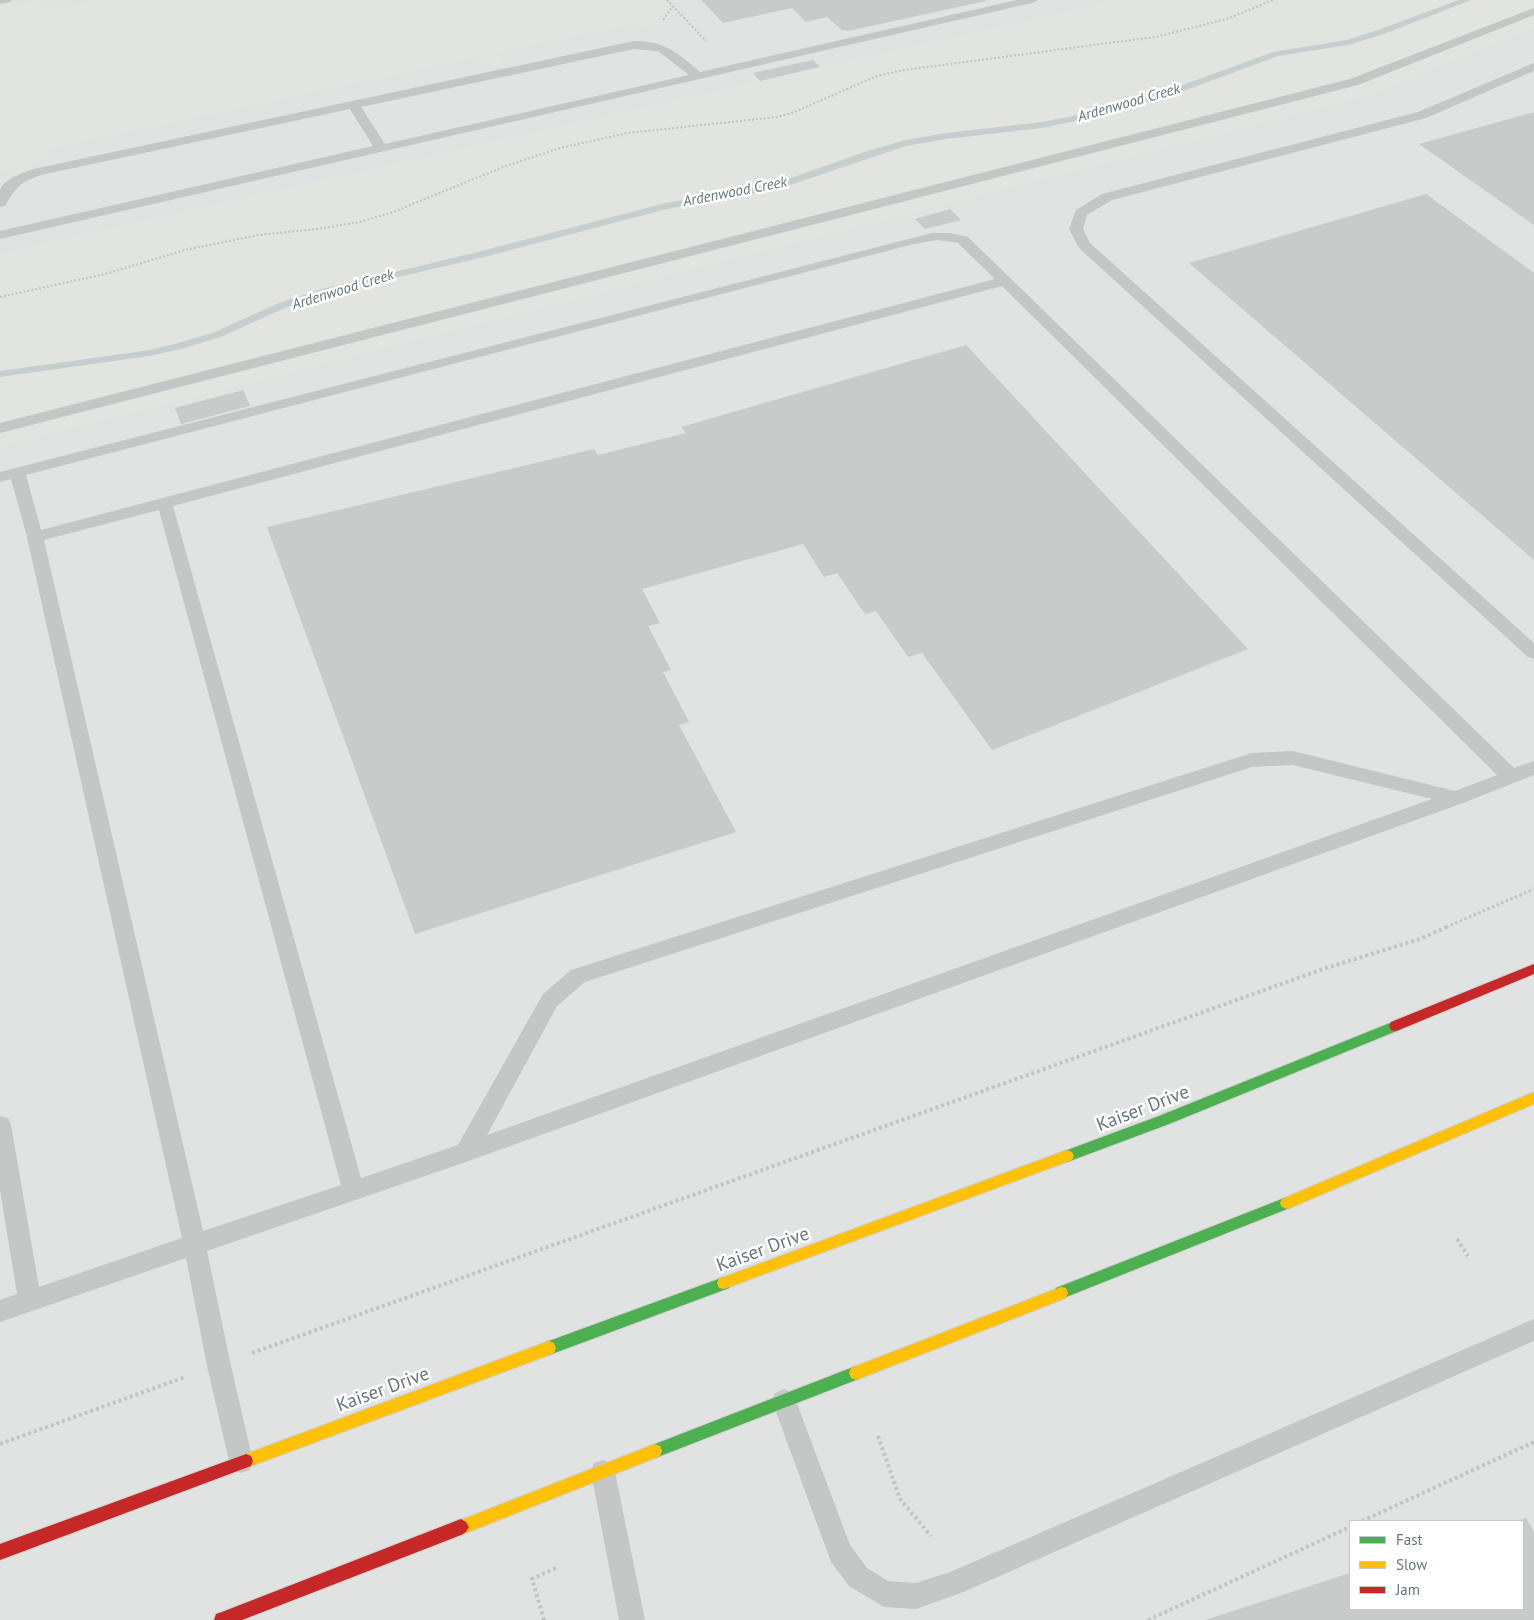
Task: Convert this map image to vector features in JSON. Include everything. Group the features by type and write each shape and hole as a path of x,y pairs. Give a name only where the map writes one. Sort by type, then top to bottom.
{"street":[{"name":"Kaiser Drive","path":"0,1552 1164,1120 1534,969"},
{"path":"222,1620 1234,1226 1534,1098"}],"lane":[{"path":"0,1 6,0"},
{"path":"698,76 664,48 652,44 634,45 38,172 21,178 8,186 0,203 5,234 1032,0"},
{"path":"0,428 1354,82 1534,11"},
{"path":"1534,67 1422,114 1107,197 1081,213 1076,229 1084,244 1534,652"},
{"path":"353,104 381,148"},
{"path":"241,1461 219,1366 195,1244 35,537 8,475 927,237 951,236 963,240 1511,777"},
{"path":"35,537 1003,281"},
{"path":"165,504 354,1190"},
{"path":"466,1152 550,1000 578,976 1252,760 1293,758 1456,798"},
{"path":"0,1311 466,1152 1456,798 1534,768"},
{"path":"0,1125 2,1148 30,1301"},
{"path":"784,1402 840,1554 858,1577 884,1594 916,1596 952,1584 1534,1330"},
{"path":"603,1472 632,1620"}],"path":[{"path":"667,0 731,68"},
{"path":"0,296 105,274 185,250 258,235 318,229 360,222 393,212 506,166 560,148 628,133 777,117 792,113 877,76 904,70 1155,37 1227,20 1272,0"},
{"path":"0,1444 1277,986 1420,940 1534,889"},
{"path":"1457,1240 1468,1256"},
{"path":"878,1436 900,1499 931,1536"},
{"path":"1364,1520 1534,1442"},
{"path":"1148,1620 1349,1527"},
{"path":"544,1620 532,1579 558,1568"}],"shaded area":[{"path":"0,0 1534,0 1534,1620 0,1620"},
{"path":"99,0 661,0 668,7 652,26 637,28 633,24 497,53 502,64 484,67 473,58 45,150 47,161 0,173 0,8 39,2 43,11"},
{"path":"1116,0 1534,0 1534,28 1365,97 0,447 0,253"}],"building":[{"path":"701,0 986,1 848,31 842,30 827,17 806,22 792,8 723,23"},
{"path":"813,60 820,67 760,81 753,73"},
{"path":"1534,112 1534,225 1419,144"},
{"path":"1426,194 1534,273 1534,560 1189,263"},
{"path":"950,209 961,220 925,229 915,219"},
{"path":"966,345 1248,649 992,750 922,653 908,657 876,611 865,614 837,573 824,577 803,544 642,589 660,623 648,626 671,670 663,672 689,722 679,725 736,832 415,934 267,527 594,449 598,455 686,433 681,427"},
{"path":"243,390 250,406 181,424 175,408"},
{"path":"1526,1518 1534,1531 1534,1620 1205,1620 1349,1573 1349,1610 1524,1610 1524,1520 1519,1520"}],"waterway":[{"name":"Ardenwood Creek","path":"0,374 150,353 181,346 219,334 283,305 326,291 476,256 666,206 775,187 905,143 946,136 1042,125 1097,114 1186,87 1276,54 1348,42 1381,32 1467,0"}],"traffic: fast":[{"path":"1067,1156 1164,1120 1395,1026"},
{"path":"1061,1293 1287,1203"},
{"path":"549,1348 724,1283"},
{"path":"655,1451 856,1373"}],"traffic: slow":[{"path":"1287,1203 1534,1098"},
{"path":"724,1283 1067,1156"},
{"path":"856,1373 1061,1293"},
{"path":"246,1461 549,1348"},
{"path":"461,1527 655,1451"}],"traffic: jam":[{"path":"1395,1026 1534,969"},
{"path":"0,1552 246,1461"},
{"path":"222,1620 461,1527"}]}
